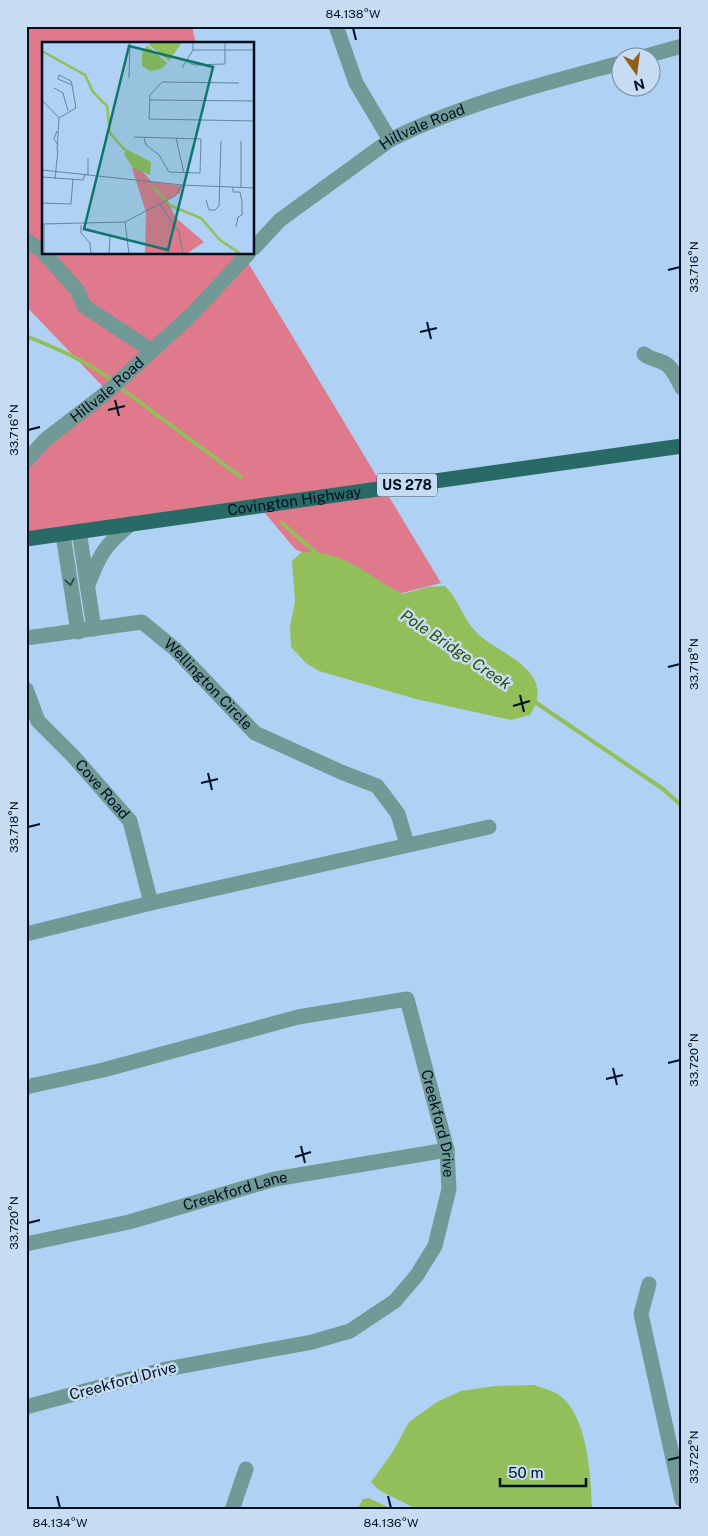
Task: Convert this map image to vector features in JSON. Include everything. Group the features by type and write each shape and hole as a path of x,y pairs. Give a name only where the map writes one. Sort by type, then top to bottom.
{"main road":[{"name":"Covington Highway","path":"26,539 682,446"}],"street":[{"path":"336,26 356,84 390,140"},
{"path":"660,52 682,46"},
{"name":"Hillvale Road","path":"255,247 280,220 390,140 410,130 514,92 610,66"},
{"path":"26,240 42,251"},
{"path":"47,255 78,291 84,306 151,350"},
{"name":"Hillvale Road","path":"26,461 45,440 106,393 193,313 247,255"},
{"path":"644,354 650,359 665,362 682,388"},
{"path":"87,586 99,555 112,540 132,523"},
{"path":"79,531 94,629"},
{"path":"63,534 78,632"},
{"name":"Wellington Circle","path":"26,638 142,622 175,649 255,733 341,772 377,786 398,814 407,844"},
{"name":"Cove Road","path":"26,689 38,721 73,756 130,821 151,902"},
{"path":"26,934 151,902 489,826"},
{"name":"Creekford Drive","path":"26,1087 103,1070 298,1017 407,999 447,1150 449,1189 435,1246 417,1275 395,1301 350,1331 312,1342 166,1369 26,1408"},
{"name":"Creekford Lane","path":"26,1244 129,1222 275,1179 447,1150"},
{"path":"649,1284 642,1314 676,1445 682,1500"},
{"path":"232,1510 246,1469"}],"shaded area":[{"path":"26,26 192,26 196,42 42,42 42,255 246,255 247,261 441,583 394,595 295,549 260,507 26,535 26,464 108,392 26,306"}],"water":[{"path":"302,552 317,552 331,555 355,566 403,594 428,587 445,586 473,629 488,642 524,666 532,676 537,687 537,700 530,715 511,720 416,699 319,671 306,663 291,647 290,627 295,601 292,561"},
{"path":"534,1385 559,1395 569,1404 576,1417 582,1432 589,1465 592,1510 418,1510 379,1490 371,1482 392,1453 409,1422 437,1402 461,1391 495,1386"},
{"path":"369,1498 394,1510 357,1510 363,1499"}],"waterway":[{"name":"Pole Bridge Creek","path":"26,336 82,361 113,381"},
{"name":"Pole Bridge Creek","path":"118,386 241,477"},
{"name":"Pole Bridge Creek","path":"282,523 316,553"},
{"name":"Pole Bridge Creek","path":"535,702 663,789 682,806"}]}
